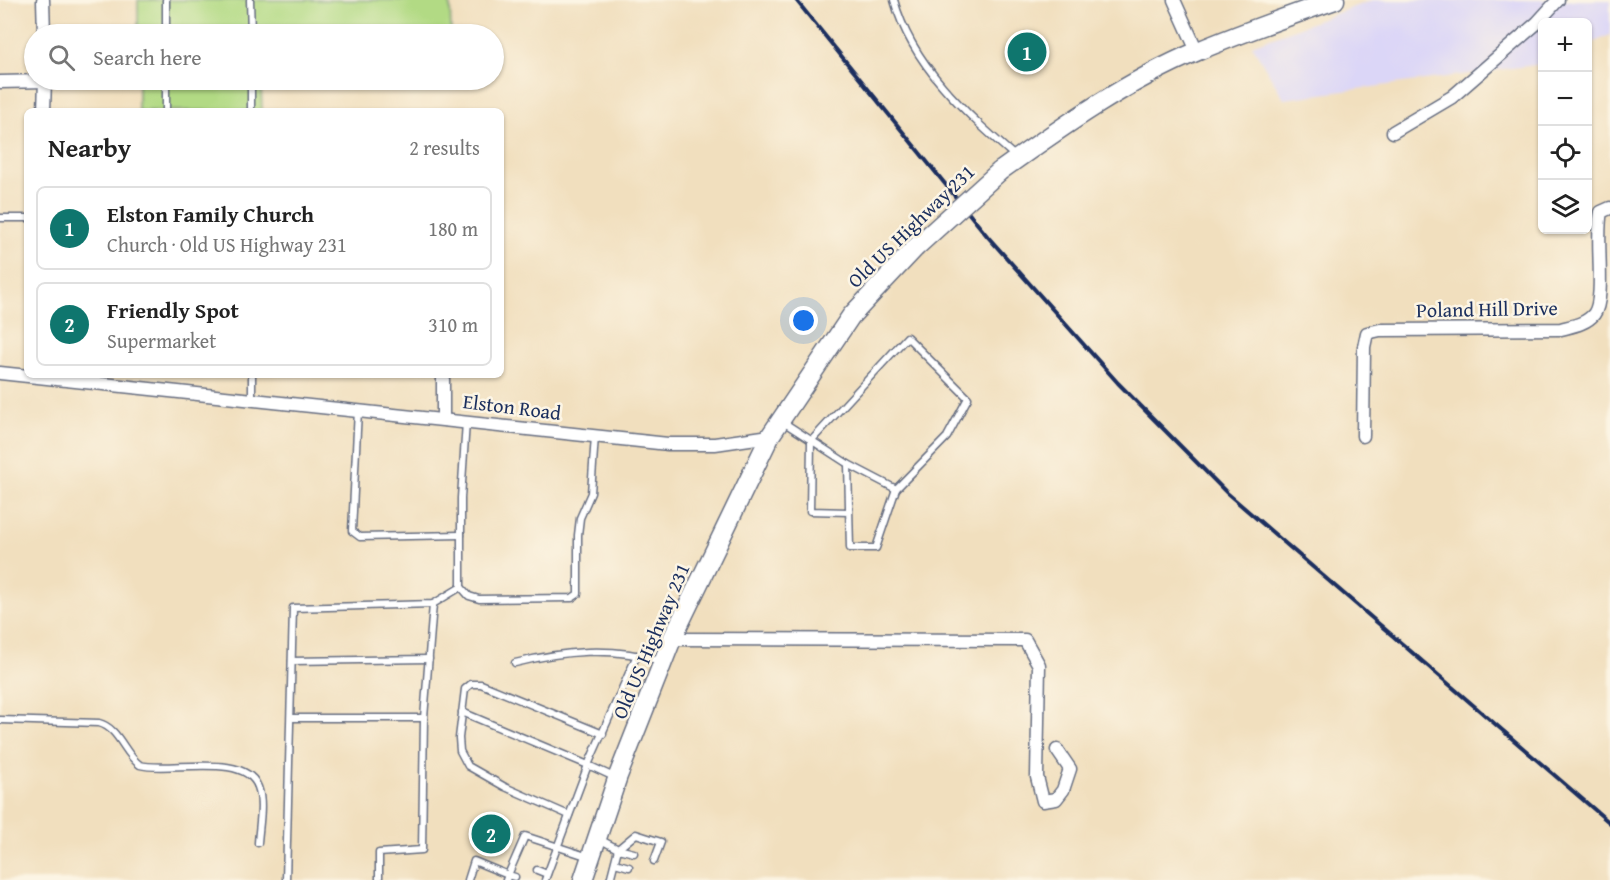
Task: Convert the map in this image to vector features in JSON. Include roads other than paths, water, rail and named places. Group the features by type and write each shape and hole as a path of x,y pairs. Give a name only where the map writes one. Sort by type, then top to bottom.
{"main road":[{"name":"Old US Highway 231","path":"583,880 617,778 672,639 770,436 851,316 915,248 1000,171 1098,104 1197,51 1335,0"}],"street":[{"path":"43,0 44,24"},
{"path":"1174,0 1197,51"},
{"path":"1393,132 1452,97 1537,23 1558,0"},
{"path":"0,82 24,81"},
{"path":"44,108 45,90"},
{"name":"Poland Hill Drive","path":"1363,436 1364,346 1367,333 1380,330 1560,329 1584,323 1596,313 1600,291 1598,223 1601,212 1610,208"},
{"name":"Elston Road","path":"0,373 24,375"},
{"name":"Elston Road","path":"65,378 687,445 715,444 770,436"},
{"path":"443,378 443,419"},
{"path":"672,639 1025,640 1039,665 1037,777 1043,801 1056,799 1063,790 1070,769 1057,750"}],"lane":[{"path":"166,0 166,24"},
{"path":"250,0 250,24"},
{"path":"894,0 907,36 947,91 973,120 1017,159"},
{"path":"166,90 166,108"},
{"path":"251,90 251,108"},
{"path":"0,218 24,218"},
{"path":"848,464 850,548 876,548 896,489 947,438 968,398 907,338 811,441 810,511 849,512"},
{"path":"252,378 252,398"},
{"path":"358,410 352,531 360,537 461,535"},
{"path":"780,420 848,464 896,489"},
{"path":"466,422 461,587 469,596 479,599 572,598 579,594 578,535 580,518 591,493 595,436"},
{"path":"286,880 293,608 433,604 461,587"},
{"path":"379,880 380,853 422,850 424,718 433,604"},
{"path":"515,663 571,652 605,651 637,655 663,662"},
{"path":"537,870 546,877 588,765 637,655"},
{"path":"292,661 429,659"},
{"path":"569,815 505,788 468,766 460,751 465,689 471,684 481,684 603,734"},
{"path":"462,712 617,778"},
{"path":"291,718 424,718"},
{"path":"0,720 99,723 113,731 125,750 140,765 217,766 246,774 255,782 259,794 258,843"},
{"path":"610,880 618,849 636,834 661,842 654,860"},
{"path":"468,880 474,861 510,877 525,836 589,858"},
{"path":"596,838 618,849 634,853"},
{"path":"615,863 629,867"},
{"path":"490,877 493,869"}],"railway":[{"path":"796,0 988,237 1118,383 1227,493 1610,823"}],"place":[{"name":"Elston Family Church","path":"1027,52"},
{"name":"Friendly Spot","path":"491,834"}]}
